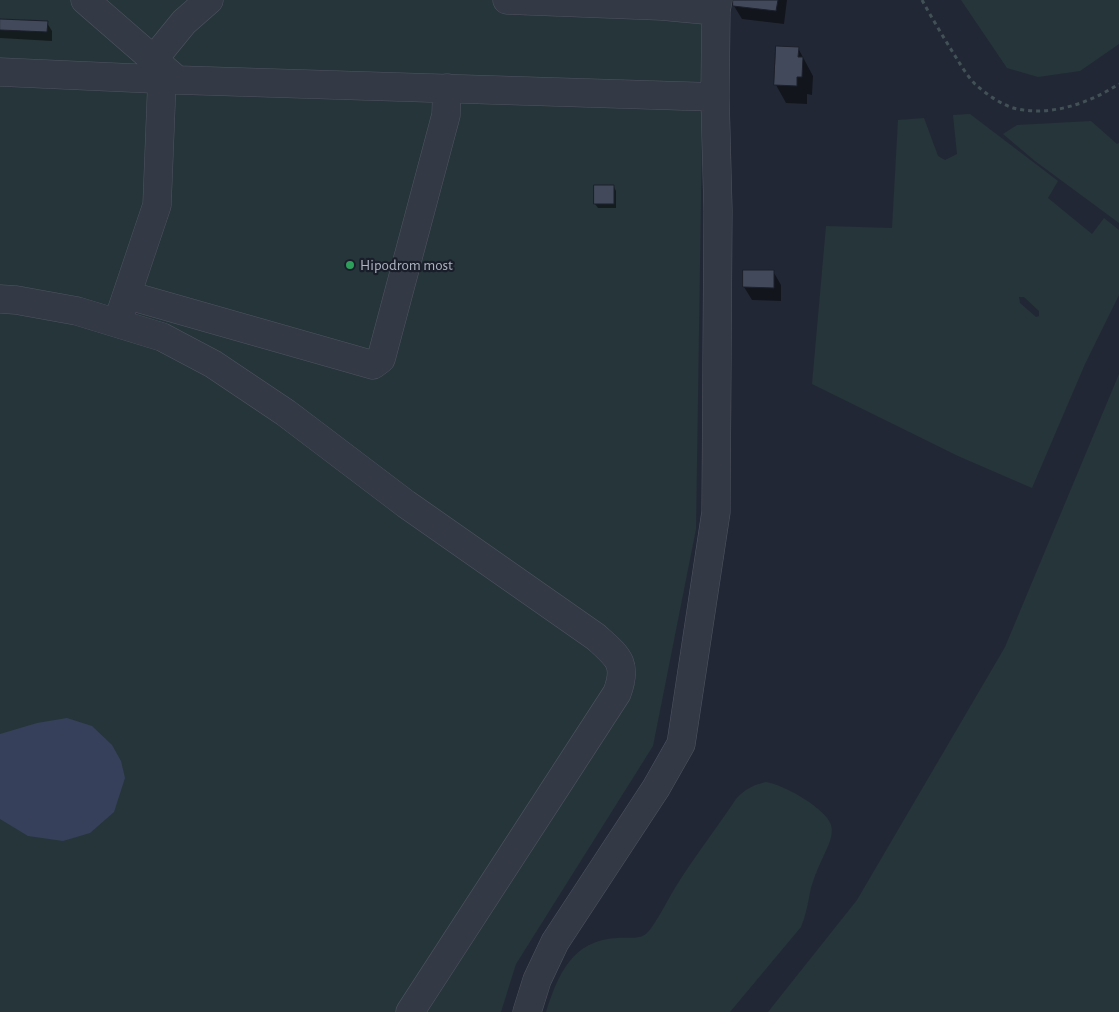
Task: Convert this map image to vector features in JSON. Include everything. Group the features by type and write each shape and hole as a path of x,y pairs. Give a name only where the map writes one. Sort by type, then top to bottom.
{"street":[{"path":"85,0 164,73"},
{"path":"117,324 157,205 164,73 184,22 209,0"},
{"path":"507,0 662,6 717,6 715,97 718,210 716,512 681,744 656,788 555,942 537,980 527,1012"},
{"path":"0,72 164,73 447,88 715,97"},
{"path":"127,295 373,365 381,359 414,237 446,115 447,88"},
{"path":"0,299 16,300 77,312 162,337 213,364 286,413 406,504 596,637 618,657 623,678 617,693 410,1012"}],"path":[{"path":"922,0 940,32 974,83 995,99 1016,109 1045,110 1071,107 1102,95 1119,84"}],"shaded area":[{"name":"Hipodrom most","path":"0,0 704,0 696,529 653,746 516,964 501,1012 0,1012"},
{"path":"961,0 1119,0 1119,44 1080,71 1038,77 1007,68"},
{"path":"970,114 1058,181 1048,198 1092,234 1104,218 1119,230 1119,295 1085,364 1032,488 958,456 812,384 826,226 892,228 898,120 924,118 938,156 945,160 957,154 953,115","holes":["1019,297 1024,297 1039,311 1039,316 1036,317 1020,303"]},
{"path":"1091,121 1117,144 1119,143 1119,223 1035,161 1003,134 1017,125"},
{"path":"1119,374 1119,1012 768,1012 857,900 1005,647"},
{"path":"766,782 792,792 821,811 831,825 831,837 813,881 801,927 730,1012 546,1012 562,973 578,953 589,945 602,940 637,937 647,933 690,865 736,799 750,788"}],"water":[{"path":"67,718 92,726 112,745 121,761 125,778 114,812 90,833 63,841 28,836 0,819 0,734 37,723"}],"building":[{"path":"733,0 778,0 776,11 733,6"},
{"path":"0,19 48,21 47,32 0,30"},
{"path":"776,46 799,47 798,57 803,57 802,77 797,77 797,86 774,85"},
{"path":"594,185 614,185 614,204 594,204"},
{"path":"743,270 774,270 774,288 743,287"}],"place":[{"name":"Hipodrom most","path":"350,265"}]}
